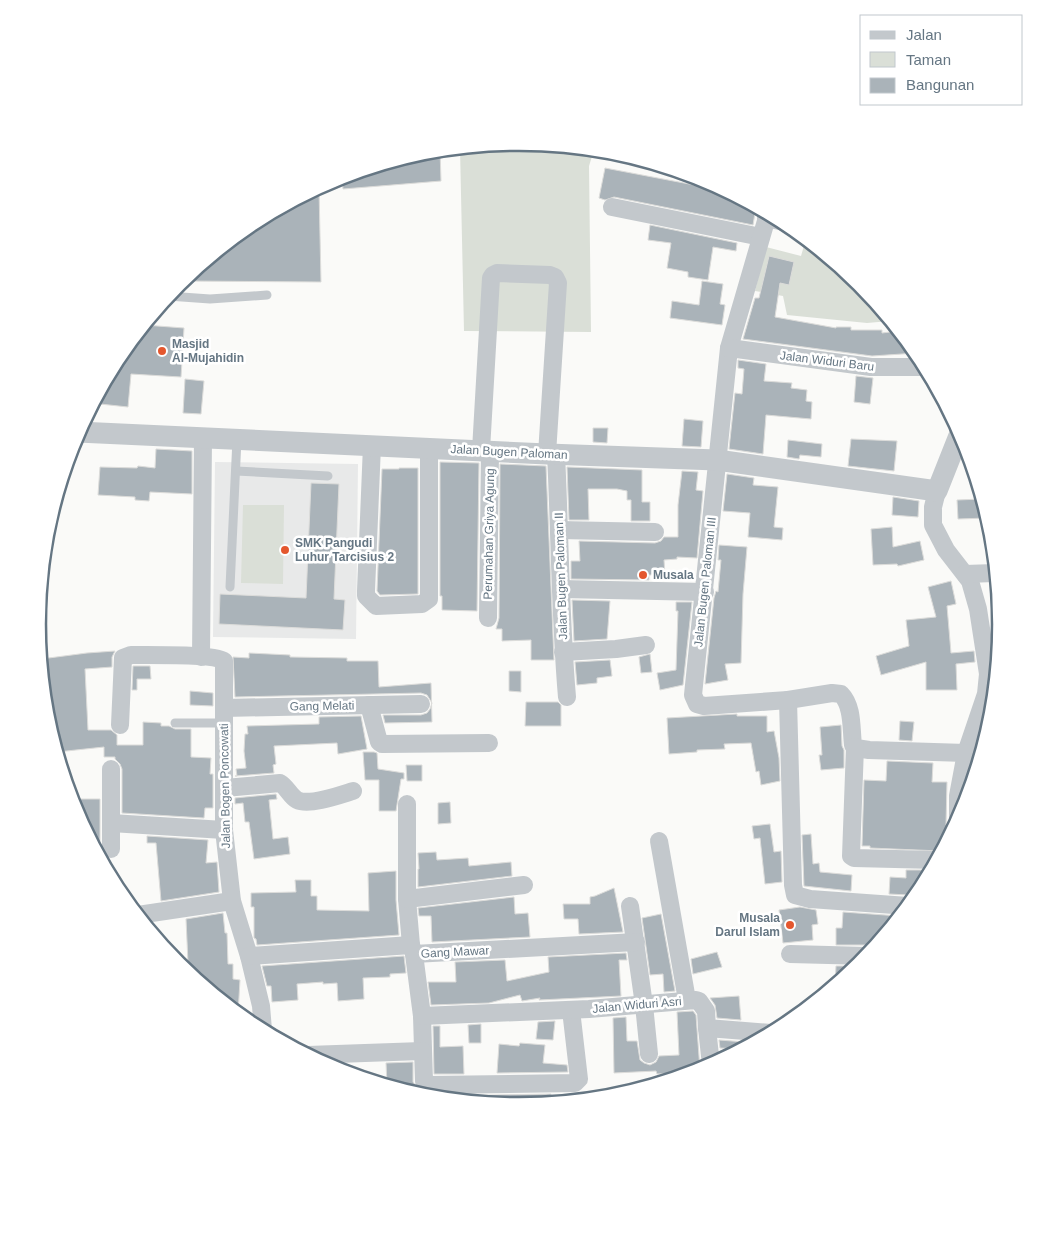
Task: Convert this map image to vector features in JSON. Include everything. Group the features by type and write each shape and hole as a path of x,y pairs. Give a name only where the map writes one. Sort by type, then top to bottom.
{"street":[{"path":"612,206 761,237"},
{"name":"Jalan Bugen Paloman III","path":"766,221 729,348 693,695 697,704 704,706 788,700"},
{"name":"Perumahan Griya Agung","path":"488,618 486,451 491,278 493,274 550,275 555,277 558,283 552,454"},
{"name":"Jalan Widuri Baru","path":"729,348 871,367 916,368"},
{"name":"Jalan Bugen Paloman","path":"87,432 717,460 938,491"},
{"path":"120,725 123,658 131,655 202,657 203,438"},
{"path":"956,443 933,507 933,525 946,550 970,581 978,609 989,677"},
{"path":"372,445 366,596 376,606 422,604 429,599 430,448"},
{"name":"Jalan Bugen Paloman II","path":"552,454 560,530 563,652 567,697"},
{"path":"560,530 655,532"},
{"path":"965,574 989,573"},
{"path":"561,589 705,592"},
{"path":"563,652 646,645"},
{"name":"Jalan Bogen Poncowati","path":"202,657 221,659 224,664 224,830 232,902 249,956 261,1006 262,1021"},
{"path":"958,800 966,753 987,692"},
{"path":"899,905 810,899 795,895 793,885 788,700 832,693 841,694 847,700 853,745 855,747 851,856 854,858 928,860"},
{"name":"Gang Melati","path":"224,715 369,705 421,704"},
{"path":"369,705 382,744 489,743"},
{"path":"855,747 869,750 966,753"},
{"path":"111,768 111,849"},
{"path":"225,788 273,782 280,783 288,789 294,798 307,802 353,792"},
{"path":"407,804 407,899 422,1016 422,1051 424,1081 426,1084 575,1084 579,1078 571,1010"},
{"path":"111,823 224,830"},
{"path":"659,841 687,1000"},
{"path":"407,899 524,885"},
{"path":"146,914 232,902"},
{"path":"630,906 644,1004 648,1054"},
{"name":"Gang Mawar","path":"249,956 636,942"},
{"path":"790,954 855,956"},
{"name":"Jalan Widuri Asri","path":"422,1016 571,1010 687,1000 699,1001 702,1004 706,1011 707,1028"},
{"path":"709,1057 707,1028 757,1032"},
{"path":"324,1054 422,1051"}],"lane":[{"path":"179,297 210,299 267,295"},
{"path":"230,587 236,439"},
{"path":"236,471 328,476"},
{"path":"175,723 224,715"}],"shaded area":[{"name":"SMK Pangudi Luhur Tarcisius 2","path":"215,462 358,464 356,639 213,637"}],"green space":[{"path":"519,151 592,157 589,166 591,332 464,331 460,155"},
{"path":"766,247 801,256 804,247 853,290 882,322 867,323 787,315 783,296 755,291"},
{"path":"243,505 284,505 283,584 241,583"}],"building":[{"path":"440,158 441,181 343,189 343,185 367,176"},
{"path":"605,168 695,185 755,215 753,225 614,197 605,200 599,198"},
{"path":"319,196 321,282 194,281 231,249 256,231"},
{"path":"650,225 737,243 736,251 713,247 708,280 688,277 688,272 667,268 671,243 648,240"},
{"path":"769,256 794,262 789,285 780,283 775,317 836,328 851,327 851,330 882,330 882,333 891,332 907,354 872,356 743,339 755,298 759,298"},
{"path":"702,281 723,284 720,304 725,305 722,325 670,318 672,301 699,305"},
{"name":"Masjid Al-Mujahidin","path":"153,326 184,328 181,377 131,374 128,407 101,404 126,361"},
{"path":"738,360 766,364 764,381 792,383 791,388 807,390 806,401 812,402 811,419 766,415 763,454 729,449 735,393 742,394 744,369 738,368"},
{"path":"856,376 873,378 870,404 854,402"},
{"path":"185,379 204,381 201,414 183,413"},
{"path":"684,419 703,421 701,447 682,446"},
{"path":"593,428 608,428 607,443 593,442"},
{"path":"851,439 897,441 894,471 848,466"},
{"path":"788,440 822,444 821,457 800,455 799,459 787,457"},
{"path":"156,449 192,451 192,494 150,492 149,501 135,500 135,497 98,495 100,467 137,468 138,466 155,468"},
{"path":"440,462 479,463 477,611 442,610 442,596 440,596"},
{"path":"500,464 546,466 554,660 531,660 531,640 502,641 502,629 496,629 499,618"},
{"path":"567,467 642,470 642,502 650,502 650,521 631,521 631,500 627,500 627,491 617,489 588,489 589,520 569,520"},
{"path":"418,468 418,594 380,595 377,591 382,469"},
{"path":"682,471 698,472 696,490 703,491 697,558 677,557 677,559 664,560 665,575 649,575 649,580 571,579 571,561 580,561 579,541 655,543 661,541 664,537 678,537 678,505"},
{"path":"727,474 754,478 753,485 778,487 774,527 783,528 782,540 748,537 750,513 723,511"},
{"path":"311,483 339,484 334,599 345,600 343,630 219,624 220,594 306,598"},
{"path":"893,497 919,501 918,517 892,515"},
{"path":"975,499 980,518 958,519 957,500"},
{"path":"892,527 893,547 920,541 924,560 898,566 897,564 873,565 871,529"},
{"path":"719,545 747,547 743,594 741,663 725,664 728,680 705,684 714,598 716,591 718,592 721,560 718,560"},
{"path":"951,581 956,604 947,606 951,653 974,651 975,662 956,664 957,690 926,690 926,662 881,675 876,656 909,646 906,620 936,617 928,587"},
{"path":"572,600 610,601 607,639 574,641"},
{"path":"676,602 692,602 683,685 660,690 657,673 676,670 678,611 676,611"},
{"path":"115,651 112,657 112,667 85,669 88,730 111,730 117,735 117,745 143,745 143,722 161,723 161,726 169,726 175,729 191,729 191,757 211,758 210,774 213,774 213,808 205,808 204,818 122,813 122,769 115,757 104,757 104,747 64,751 55,716 47,658"},
{"path":"249,653 290,655 290,657 347,658 347,661 378,661 379,687 431,683 431,702 427,695 421,693 235,697 233,657 249,658"},
{"path":"650,654 652,672 641,673 639,657"},
{"path":"610,660 612,676 597,678 597,683 577,685 575,662"},
{"path":"133,666 150,666 151,679 137,679 137,690 132,690"},
{"path":"509,671 521,671 521,692 509,691"},
{"path":"190,691 213,693 213,706 190,705"},
{"path":"526,702 558,702 561,705 561,726 525,726"},
{"path":"432,704 432,722 385,723 383,715 421,715 427,713"},
{"path":"737,714 737,716 767,716 767,732 774,731 779,758 780,781 761,785 759,771 756,772 751,743 724,744 725,749 669,754 667,718"},
{"path":"361,716 367,749 338,754 337,743 274,746 276,764 273,765 274,773 237,776 236,769 246,768 244,751 245,734 248,734 247,726 319,724 319,717"},
{"path":"900,721 914,722 912,741 899,740"},
{"path":"841,725 844,768 821,770 819,755 822,755 820,727"},
{"path":"363,752 377,753 378,769 404,773 404,779 401,779 396,811 379,811 379,780 365,780"},
{"path":"887,761 933,763 932,782 947,782 947,825 933,851 862,846 864,780 886,781"},
{"path":"406,765 422,765 422,781 407,781"},
{"path":"276,794 277,799 269,800 273,839 288,837 290,854 254,859 249,822 245,822 243,803 235,804 235,798"},
{"path":"80,799 100,799 100,842"},
{"path":"450,802 451,823 438,824 438,803"},
{"path":"770,824 774,852 781,851 782,882 765,884 760,838 754,839 752,826"},
{"path":"811,834 813,864 819,863 820,872 852,875 851,891 804,886 802,835"},
{"path":"147,836 208,840 206,863 217,862 219,892 161,901 156,843 147,843"},
{"path":"436,852 437,860 468,858 469,866 511,862 512,876 418,887 418,853"},
{"path":"906,870 922,870 906,895 889,894 890,877 906,878"},
{"path":"396,871 399,935 257,945 254,938 254,907 251,907 251,893 296,892 295,880 311,880 311,896 317,896 317,910 369,911 368,873"},
{"path":"614,888 623,932 579,934 578,919 564,919 563,904 590,904 590,897"},
{"path":"514,897 515,914 528,913 530,937 432,942 431,916 419,916 418,908"},
{"path":"800,907 816,910 818,924 812,925 813,940 783,943 779,910"},
{"path":"843,912 891,915 865,945 836,945 836,928 842,928"},
{"path":"223,913 225,933 227,933 228,964 233,964 233,979 240,980 239,1004 188,961 186,919"},
{"path":"661,914 675,991 664,992 663,974 650,975 642,918"},
{"path":"717,952 722,967 693,974 691,959"},
{"path":"626,953 627,960 619,960 621,996 539,1000 540,998 522,1001 520,995 489,1003 431,1005 428,982 456,982 455,962 505,960 507,981 549,972 548,957"},
{"path":"404,956 406,973 390,974 390,977 363,978 364,999 338,1001 337,983 323,984 323,982 297,984 298,1000 272,1002 271,986 267,986 262,966"},
{"path":"836,966 845,966 836,975"},
{"path":"739,996 741,1020 717,1018 715,1005 710,998"},
{"path":"693,1011 696,1015 699,1061 666,1074 657,1074 656,1071 614,1073 613,1018 626,1017 627,1041 637,1041 640,1060 650,1065 656,1062 659,1056 679,1055 677,1012"},
{"path":"555,1021 553,1040 536,1039 538,1022"},
{"path":"481,1024 481,1043 469,1043 468,1025"},
{"path":"433,1026 440,1026 440,1047 463,1046 464,1074 434,1074"},
{"path":"719,1040 740,1042 727,1048 720,1048"},
{"path":"520,1043 545,1045 543,1063 567,1065 568,1072 497,1073 499,1044 519,1046"},
{"path":"413,1062 413,1082 415,1085 387,1078 386,1063"},
{"path":"551,1094 550,1096 519,1097 480,1095"}],"place":[{"name":"Masjid Al-Mujahidin","path":"162,351"},
{"name":"SMK Pangudi Luhur Tarcisius 2","path":"285,550"},
{"name":"Musala","path":"643,575"},
{"name":"Musala Darul Islam","path":"790,925"}]}
